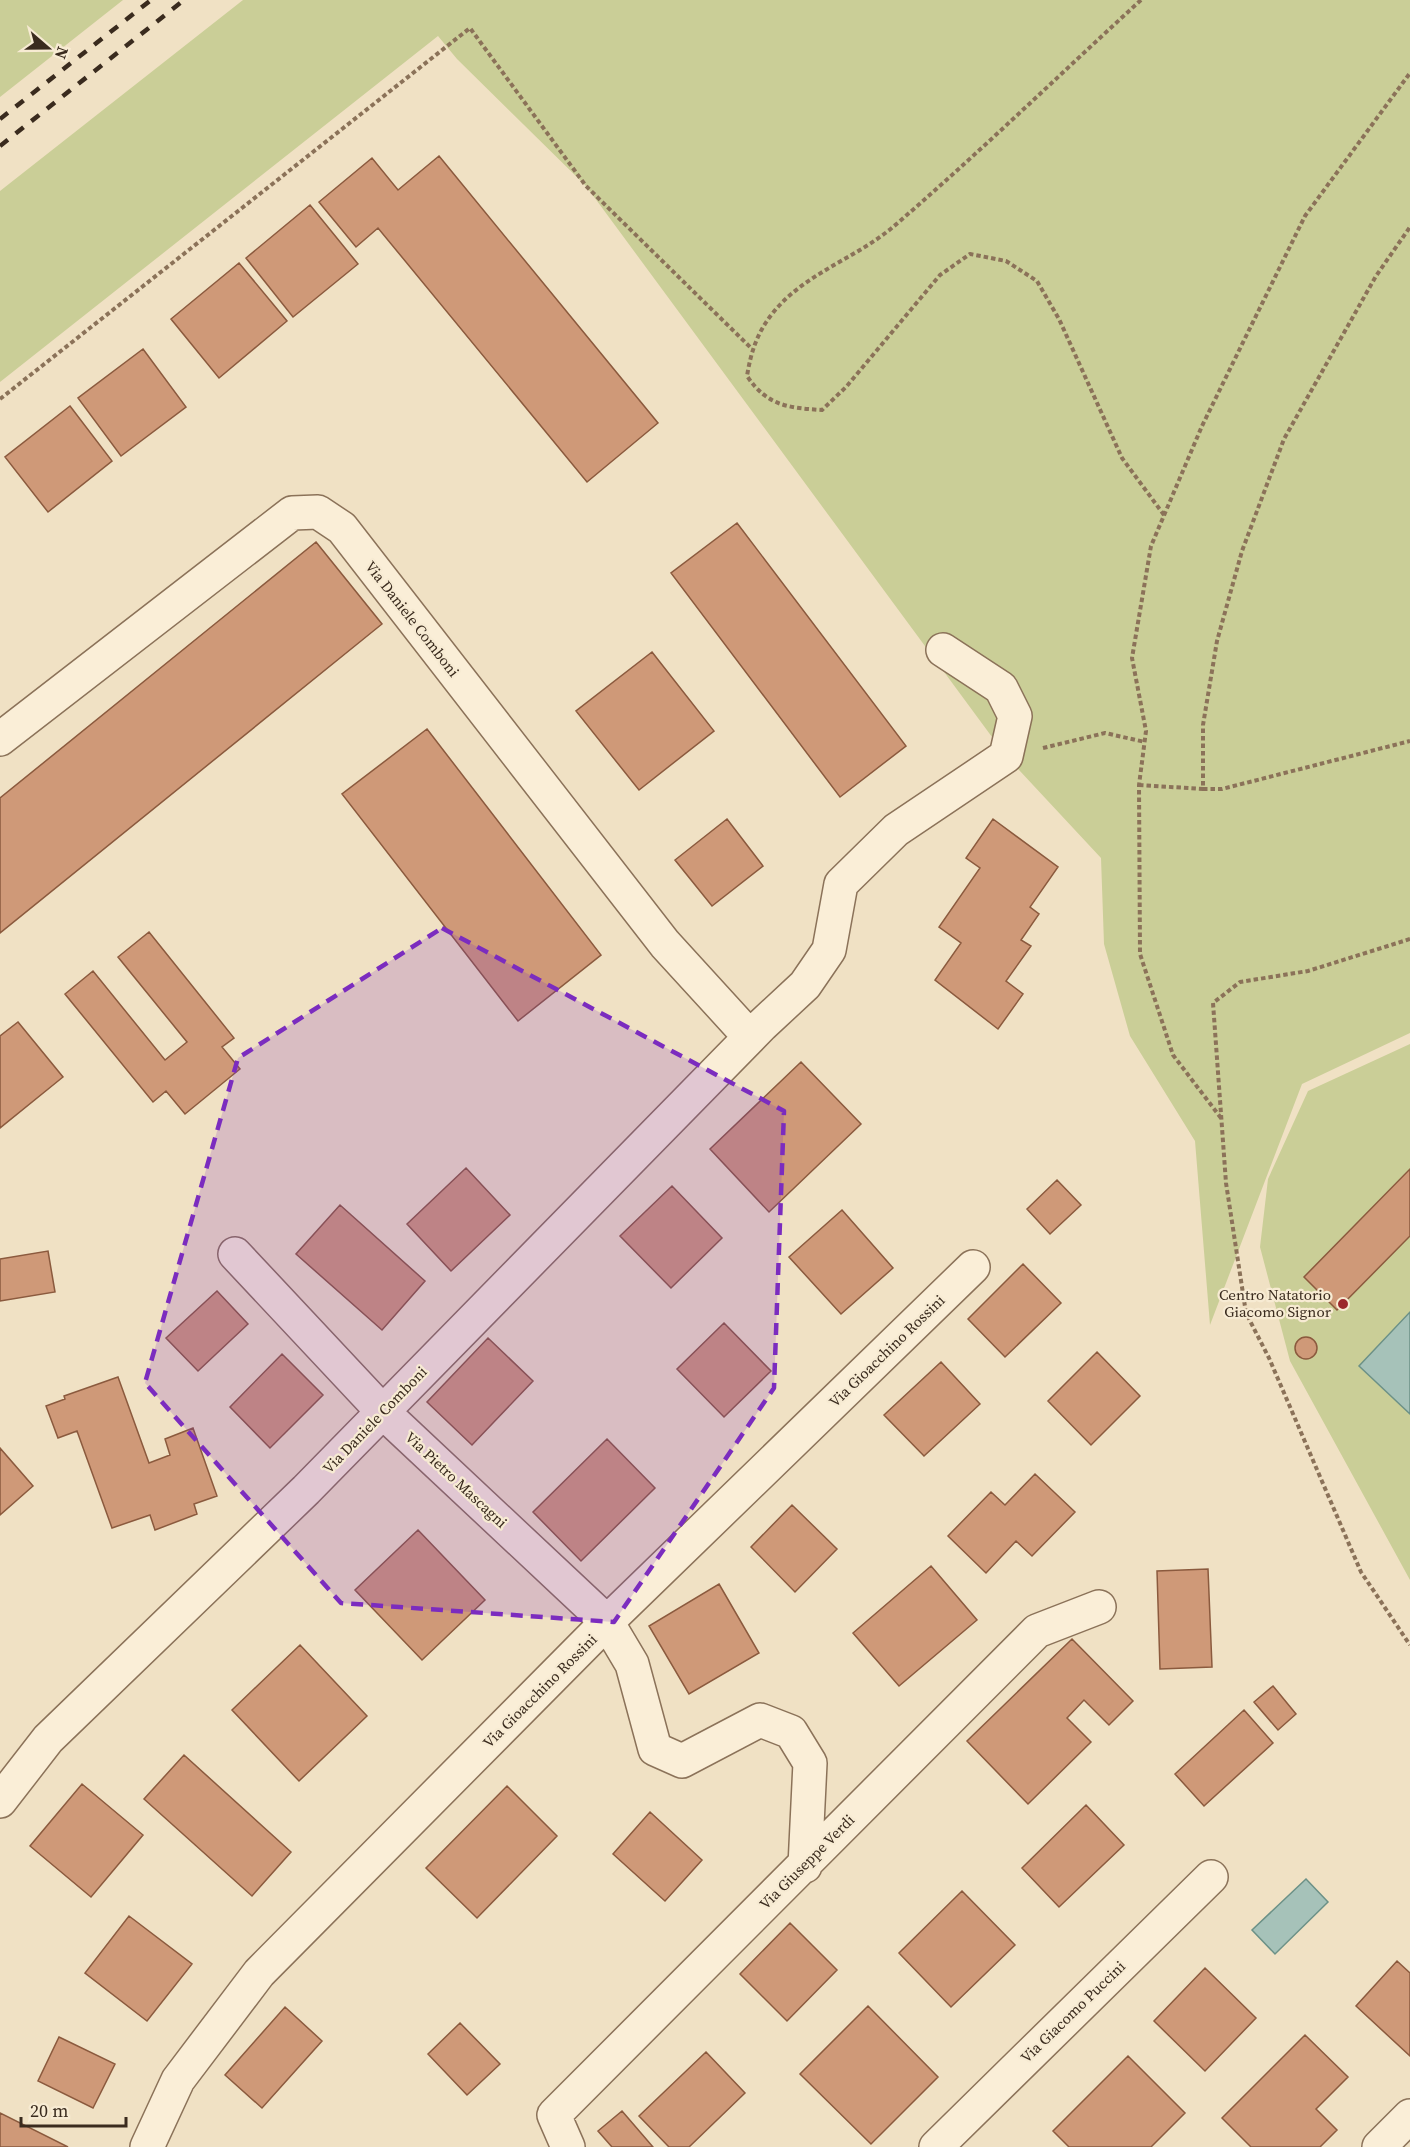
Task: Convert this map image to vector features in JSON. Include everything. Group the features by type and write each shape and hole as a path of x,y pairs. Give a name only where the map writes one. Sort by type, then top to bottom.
{"street":[{"name":"Via Daniele Comboni","path":"0,739 292,513 318,513 342,528 665,944 750,1037"},
{"path":"943,650 1001,688 1015,716 1006,756"},
{"name":"Via Daniele Comboni","path":"0,1801 48,1739 298,1498 750,1037 805,985 829,950 841,884 896,830 1006,756"},
{"name":"Via Pietro Mascagni","path":"235,1254 383,1412 608,1622 632,1664 655,1749 682,1761 760,1720 790,1732 810,1763 805,1866"},
{"name":"Via Gioacchino Rossini","path":"147,2147 178,2080 259,1973 608,1622 973,1267"},
{"name":"Via Giuseppe Verdi","path":"568,2147 554,2115 1037,1631 1099,1607"},
{"name":"Via Giacomo Puccini","path":"936,2147 1211,1877"},
{"path":"1379,2147 1410,2116"}],"path":[{"path":"1141,0 891,229 836,266 800,285 772,314 751,348 747,376 758,393 792,408 822,410 846,387 940,275 970,254 1006,261 1037,280 1059,319 1122,458 1164,515"},
{"path":"0,399 470,28 586,186 751,348"},
{"path":"1221,1118 1173,1055 1140,954 1139,785 1146,731 1132,658 1151,546 1202,426 1305,216 1410,73"},
{"path":"1203,789 1203,725 1217,641 1246,540 1284,439 1376,276 1410,227"},
{"path":"1006,756 1105,734 1145,742"},
{"path":"1139,785 1222,789 1410,741"},
{"path":"1410,939 1308,971 1240,982 1213,1003 1226,1183 1246,1313 1269,1358 1360,1572 1410,1645"}],"highlighted area":[{"path":"442,928 784,1111 774,1388 614,1622 341,1603 145,1383 238,1058"}],"green space":[{"path":"0,0 123,0 0,97"},
{"path":"243,0 1410,0 1410,1033 1302,1084 1210,1325 1195,1141 1130,1036 1104,944 1101,858 1006,756 586,186 457,59 438,36 0,382 0,191"},
{"name":"Centro Natatorio Giacomo Signor","path":"1410,1044 1410,1580 1290,1361 1260,1247 1268,1179 1308,1091"}],"water":[{"path":"1410,1312 1410,1414 1359,1366"},
{"path":"1306,1879 1328,1902 1275,1954 1252,1930"}],"building":[{"path":"439,156 658,423 587,482 378,228 356,247 319,202 372,158 398,190"},
{"path":"310,205 358,264 293,317 246,258"},
{"path":"239,263 287,321 219,378 171,319"},
{"path":"143,349 186,407 121,456 78,398"},
{"path":"70,406 112,461 48,512 5,457"},
{"path":"737,523 906,746 840,797 671,573"},
{"path":"316,542 382,624 0,933 0,798"},
{"path":"652,652 714,731 639,790 576,711"},
{"path":"427,729 601,955 518,1021 342,794"},
{"path":"727,819 763,866 712,906 675,860"},
{"path":"993,819 1058,867 1030,907 1039,914 1021,940 1031,946 1006,981 1023,994 998,1029 935,980 961,943 939,927 980,868 966,858"},
{"path":"149,932 234,1038 222,1047 240,1069 185,1114 166,1091 153,1102 65,994 93,971 165,1060 187,1042 118,957"},
{"path":"18,1022 63,1077 0,1128 0,1036"},
{"path":"801,1062 861,1124 769,1212 710,1149"},
{"path":"466,1168 510,1215 451,1271 407,1224"},
{"path":"1410,1169 1410,1236 1337,1310 1304,1277"},
{"path":"1057,1180 1081,1205 1050,1234 1027,1209"},
{"path":"672,1186 722,1238 671,1288 620,1236"},
{"path":"340,1205 425,1281 382,1330 296,1254"},
{"path":"842,1210 893,1268 841,1314 789,1257"},
{"path":"48,1251 55,1292 0,1301 0,1259"},
{"path":"1023,1264 1061,1303 1005,1357 968,1319"},
{"path":"217,1291 248,1324 198,1371 166,1338"},
{"path":"724,1323 771,1371 724,1417 677,1369"},
{"path":"1302,1337 1310,1337 1317,1344 1317,1352 1310,1359 1302,1359 1295,1352 1295,1344"},
{"path":"488,1338 533,1381 472,1445 427,1402"},
{"path":"1097,1352 1140,1396 1091,1445 1048,1401"},
{"path":"282,1354 323,1395 270,1448 230,1407"},
{"path":"941,1362 980,1404 924,1456 884,1415"},
{"path":"118,1377 149,1463 170,1455 165,1439 193,1428 217,1496 194,1504 197,1514 155,1530 150,1515 112,1528 77,1431 58,1438 46,1406 65,1399 64,1396"},
{"path":"607,1439 655,1488 581,1561 533,1512"},
{"path":"0,1448 33,1486 0,1515"},
{"path":"1035,1474 1075,1512 1032,1556 1016,1541 986,1573 948,1536 991,1492 1005,1505"},
{"path":"792,1505 837,1549 795,1592 751,1547"},
{"path":"418,1530 485,1600 422,1660 355,1590"},
{"path":"931,1566 977,1620 899,1686 853,1633"},
{"path":"1208,1569 1212,1667 1160,1669 1157,1571"},
{"path":"719,1584 759,1653 689,1694 649,1626"},
{"path":"1072,1639 1133,1701 1109,1725 1084,1700 1067,1718 1091,1742 1028,1804 967,1741"},
{"path":"300,1645 367,1716 299,1781 232,1710"},
{"path":"1273,1686 1296,1714 1278,1730 1254,1702"},
{"path":"1244,1710 1273,1743 1204,1806 1175,1774"},
{"path":"184,1755 291,1852 252,1896 144,1799"},
{"path":"82,1784 143,1835 91,1897 30,1846"},
{"path":"507,1786 557,1836 477,1918 426,1868"},
{"path":"1086,1805 1124,1845 1059,1907 1022,1868"},
{"path":"650,1812 702,1860 665,1901 613,1854"},
{"path":"962,1891 1015,1945 951,2007 899,1953"},
{"path":"129,1916 192,1964 147,2021 85,1973"},
{"path":"790,1923 837,1970 787,2021 740,1974"},
{"path":"1397,1961 1410,1973 1410,2056 1356,2006"},
{"path":"1205,1968 1256,2018 1205,2071 1154,2021"},
{"path":"868,2006 938,2077 871,2144 800,2074"},
{"path":"285,2007 322,2041 262,2108 225,2075"},
{"path":"460,2023 500,2064 467,2095 428,2054"},
{"path":"1305,2035 1348,2077 1316,2109 1337,2130 1320,2147 1251,2147 1222,2118"},
{"path":"59,2037 115,2064 93,2108 38,2081"},
{"path":"706,2052 745,2093 689,2147 669,2147 639,2116"},
{"path":"1128,2056 1185,2113 1151,2147 1069,2147 1053,2131"},
{"path":"622,2111 653,2147 612,2147 598,2131"},
{"path":"0,2113 68,2147 0,2147"}],"railway":[{"path":"0,119 151,0"},
{"path":"0,146 184,0"}],"place":[{"name":"Centro Natatorio Giacomo Signor","path":"1343,1304"}]}
